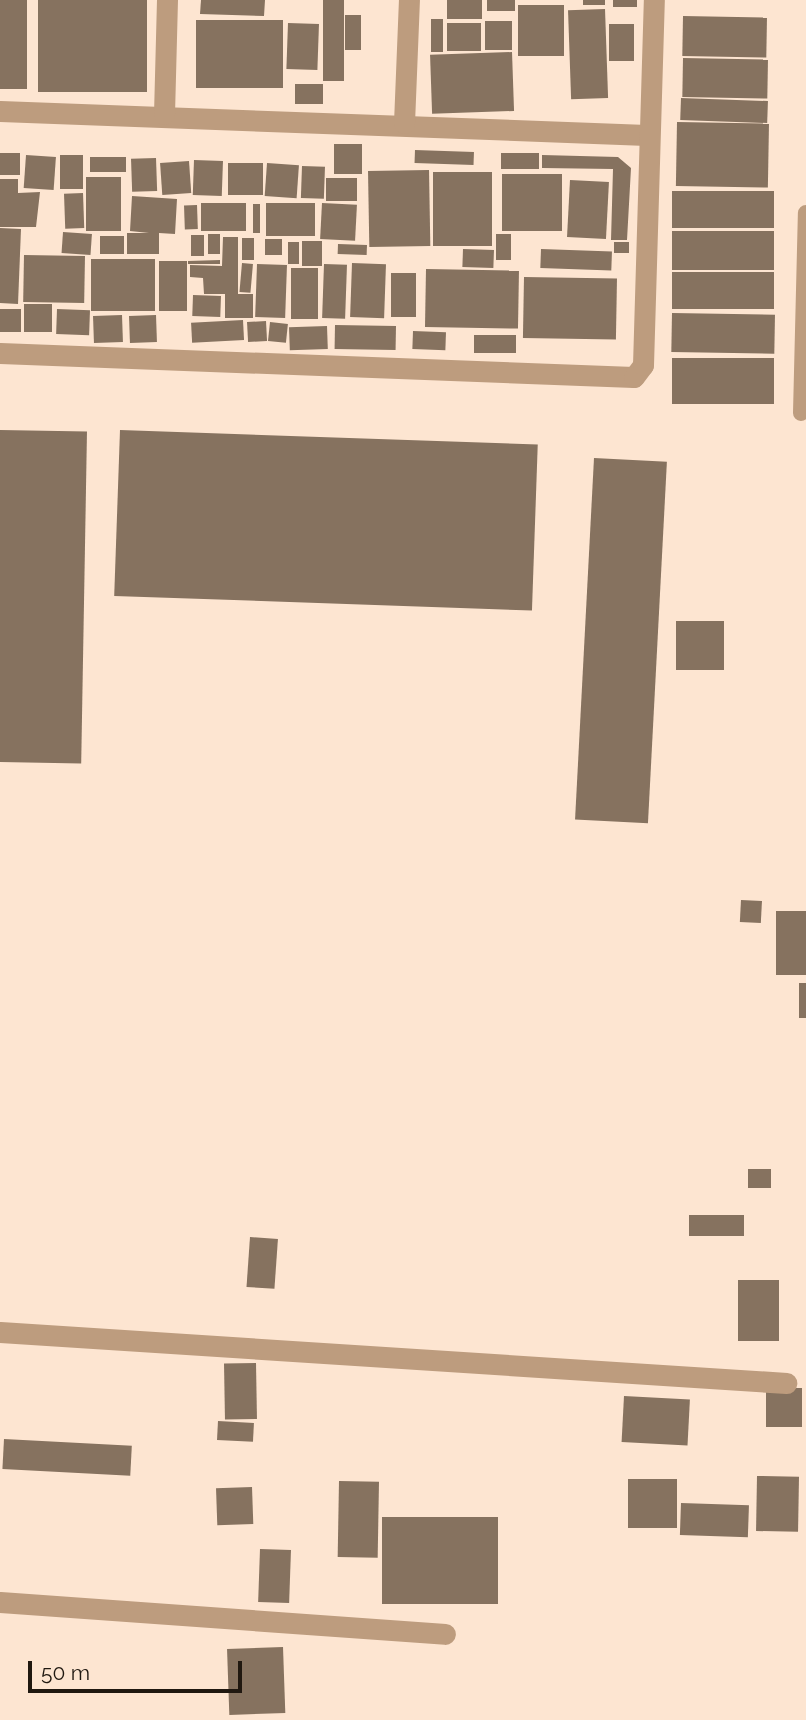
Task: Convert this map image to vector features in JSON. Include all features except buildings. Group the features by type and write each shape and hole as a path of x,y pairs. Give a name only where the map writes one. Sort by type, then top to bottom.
{"street":[{"path":"164,114 167,0"},
{"path":"404,123 409,0"},
{"path":"0,353 634,377 643,365 647,135 654,0"},
{"path":"0,111 164,114 647,135"},
{"path":"0,1332 786,1383"},
{"path":"0,1602 445,1634"}],"lane":[{"path":"801,413 806,213"}]}
